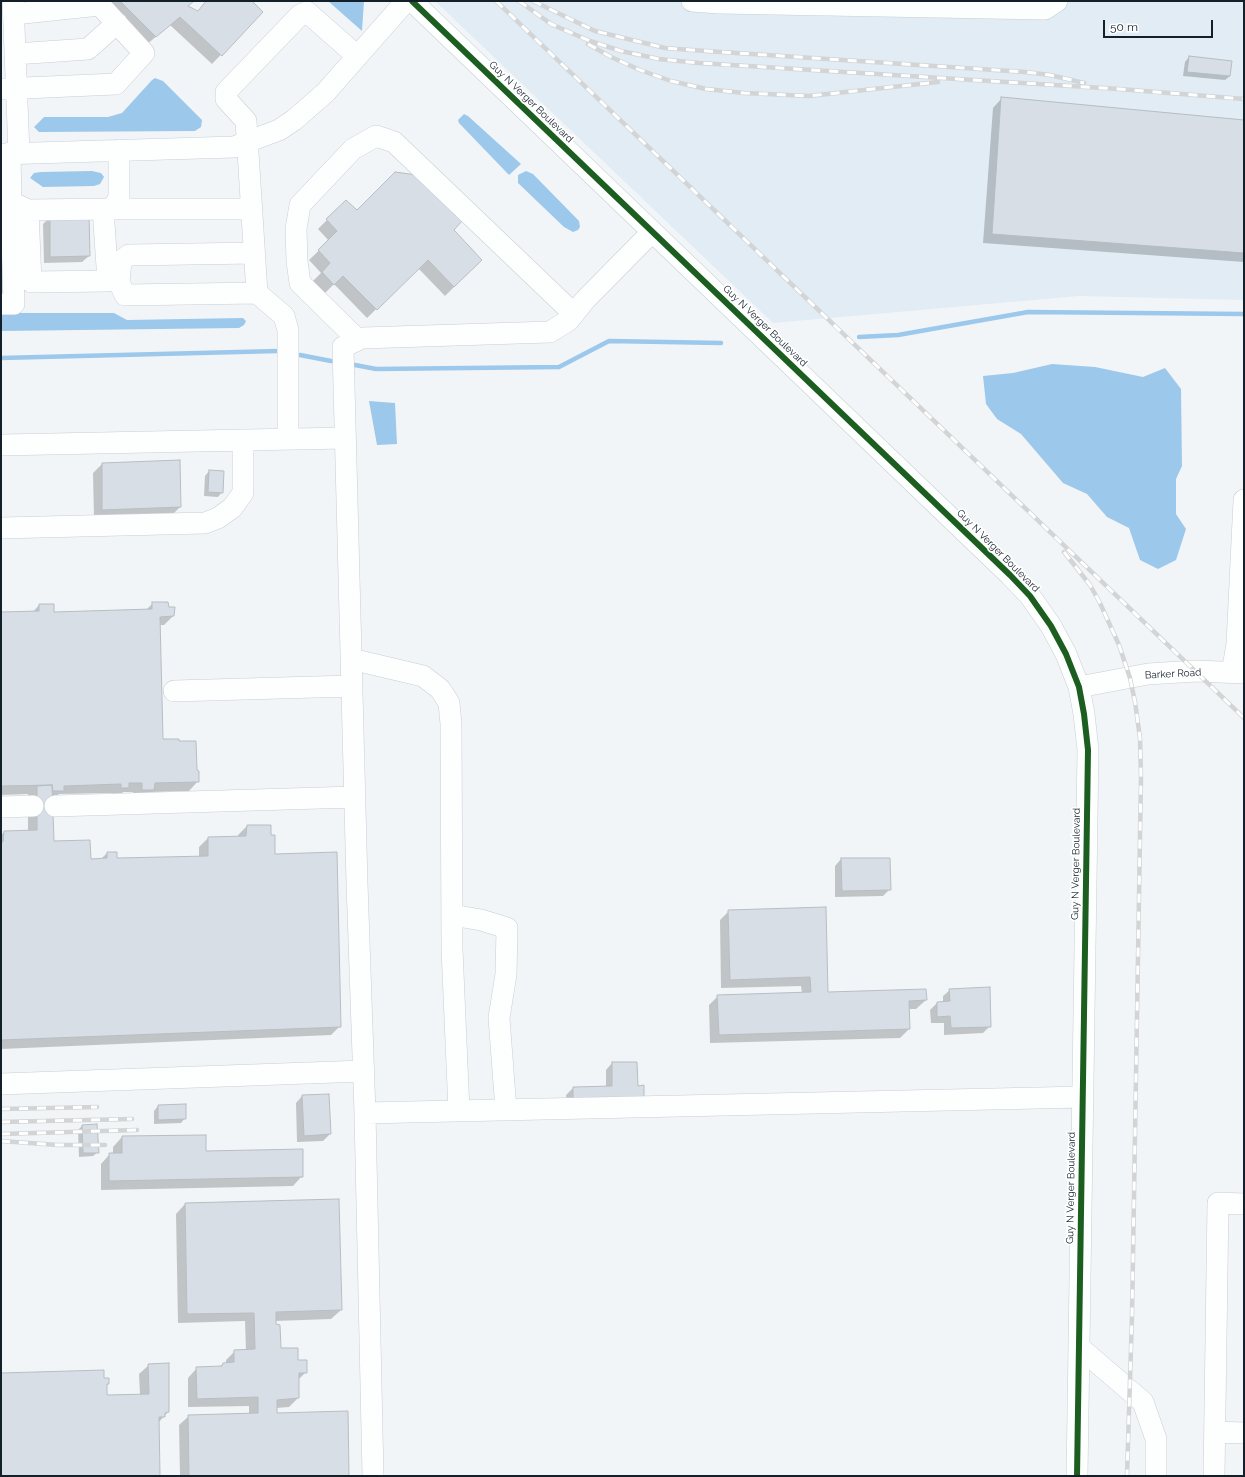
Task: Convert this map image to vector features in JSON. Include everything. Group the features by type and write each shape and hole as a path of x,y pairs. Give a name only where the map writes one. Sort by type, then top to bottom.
{"street":[{"path":"10,153 234,147 279,130 294,120 325,93 406,1"},
{"name":"Guy N Verger Boulevard","path":"412,1 1010,575 1030,596 1051,626 1066,654 1079,687 1088,750 1077,1476"},
{"path":"692,1 986,4 1045,9 1057,1"},
{"path":"1,304 14,304 13,205 10,153 9,89 15,54 11,16 98,3 144,53 116,84 9,89"},
{"path":"256,293 246,121 226,99 226,92 300,15 307,12 357,56"},
{"path":"15,54 88,49 117,23"},
{"path":"358,340 300,283 297,261 296,229 300,205 353,149 376,136 394,142 574,314"},
{"path":"13,205 32,282 108,281 108,209 119,198 119,150"},
{"path":"13,205 108,209 251,209"},
{"path":"373,1476 364,1071 354,797 343,347 362,338 550,332 570,320 585,300 652,232"},
{"path":"254,253 129,255 121,261 119,282 125,295 256,293 284,316 288,330 288,439"},
{"path":"1,445 345,438"},
{"path":"1,528 205,523 218,518 232,508 243,493 243,440"},
{"path":"1238,673 1244,500"},
{"path":"351,659 423,676 440,689 448,703 451,724 452,915 459,1111"},
{"name":"Barker Road","path":"1079,687 1148,674 1196,671 1238,673"},
{"path":"174,691 351,686"},
{"path":"55,806 354,797"},
{"path":"1,807 33,806"},
{"path":"452,915 481,920 507,928 506,974 499,1018 506,1110"},
{"path":"1,1084 364,1071"},
{"path":"365,1113 1083,1097"},
{"path":"1214,1476 1218,1203 1244,1204"},
{"path":"1079,1347 1143,1402 1156,1439 1156,1476"},
{"path":"1215,1432 1244,1433"}],"shaded area":[{"path":"435,1 1244,1 1244,300 1079,296 773,323"}],"water":[{"path":"328,1 364,1 362,31"},
{"path":"155,78 163,81 202,120 201,127 195,131 39,132 34,127 44,117 108,117 122,113"},
{"path":"464,114 521,164 509,175 459,123 458,120"},
{"path":"92,171 101,173 104,177 100,184 94,186 43,187 30,178 34,173 41,172"},
{"path":"526,171 533,174 579,221 580,227 578,230 573,232 564,227 518,183 518,175"},
{"path":"1,313 114,313 127,320 243,318 246,321 244,325 239,328 1,331"},
{"path":"1052,364 1095,367 1143,377 1165,368 1181,389 1182,466 1176,479 1176,514 1186,529 1176,560 1158,569 1140,560 1129,528 1107,517 1087,494 1063,483 1021,434 997,419 986,404 983,376 1013,373"},
{"path":"369,401 395,403 397,444 377,445"}],"building":[{"path":"120,1 194,1 188,6 198,11 206,1 252,1 263,12 222,56 180,17 156,37"},
{"path":"1189,56 1232,61 1230,76 1187,72"},
{"path":"1001,97 1244,120 1244,253 992,234"},
{"path":"395,172 417,175 462,221 454,230 482,260 454,287 428,260 377,310 343,276 334,285 322,272 330,263 318,250 337,231 326,219 346,200 357,210"},
{"path":"1,212 4,294 1,294"},
{"path":"89,215 90,256 50,257 50,216"},
{"path":"180,460 181,507 102,510 102,463"},
{"path":"209,470 224,471 223,493 208,492"},
{"path":"152,602 168,602 169,607 175,607 174,616 160,617 163,739 196,741 199,782 155,783 154,790 142,790 142,783 129,783 129,788 121,788 121,784 64,786 64,791 53,791 52,785 1,786 1,612 39,611 39,604 54,604 54,612 152,609"},
{"path":"52,785 54,841 90,840 91,859 107,858 107,852 117,852 117,858 208,856 208,837 246,836 247,825 271,825 271,835 275,835 275,854 337,852 341,1027 1,1040 1,842 3,842 4,831 37,830 37,786"},
{"path":"841,858 890,858 891,890 842,891"},
{"path":"826,907 828,992 926,989 927,1000 909,1001 910,1029 719,1035 717,995 811,992 810,977 730,980 728,910"},
{"path":"990,987 991,1027 951,1028 950,1016 937,1017 937,1002 950,1001 949,989"},
{"path":"612,1062 637,1062 638,1086 644,1085 644,1098 573,1100 573,1087 612,1086"},
{"path":"329,1094 331,1134 304,1136 302,1095"},
{"path":"186,1104 186,1119 158,1120 158,1105"},
{"path":"97,1124 99,1153 83,1153 82,1125"},
{"path":"206,1135 206,1151 303,1149 303,1177 109,1181 109,1153 122,1153 122,1136"},
{"path":"339,1199 342,1310 276,1312 276,1324 280,1325 281,1348 298,1348 298,1360 307,1360 307,1373 299,1373 299,1398 277,1400 277,1413 348,1411 349,1476 189,1476 188,1415 258,1413 258,1397 197,1399 196,1367 222,1366 223,1363 234,1362 234,1350 255,1349 254,1313 187,1314 185,1203"},
{"path":"169,1363 169,1412 165,1413 165,1417 159,1417 160,1476 1,1476 1,1373 104,1370 104,1378 109,1378 109,1384 107,1384 107,1395 149,1394 148,1364"}],"waterway":[{"path":"859,337 898,335 1028,312 1244,314"},
{"path":"355,365 376,369 559,367 609,341 721,343"},
{"path":"1,358 278,351"},
{"path":"300,355 331,361"}],"railway":[{"path":"496,1 1244,718"},
{"path":"519,1 551,24 590,41 621,51 659,59 699,63 1119,89 1244,99"},
{"path":"533,1 595,31 665,48 1025,72 1050,75 1084,83"},
{"path":"588,44 611,57 640,70 671,81 706,89 744,93 809,96 938,82"},
{"path":"1064,552 1090,585 1119,645 1130,678 1140,738 1141,777 1132,1316 1127,1476"},
{"path":"1,1109 97,1107"},
{"path":"1,1122 132,1119"},
{"path":"1,1134 137,1130"},
{"path":"1,1141 58,1145 105,1145"}],"cycle path":[{"path":"412,1 1010,575 1030,596 1051,626 1066,654 1079,687 1088,750 1077,1476"}]}
